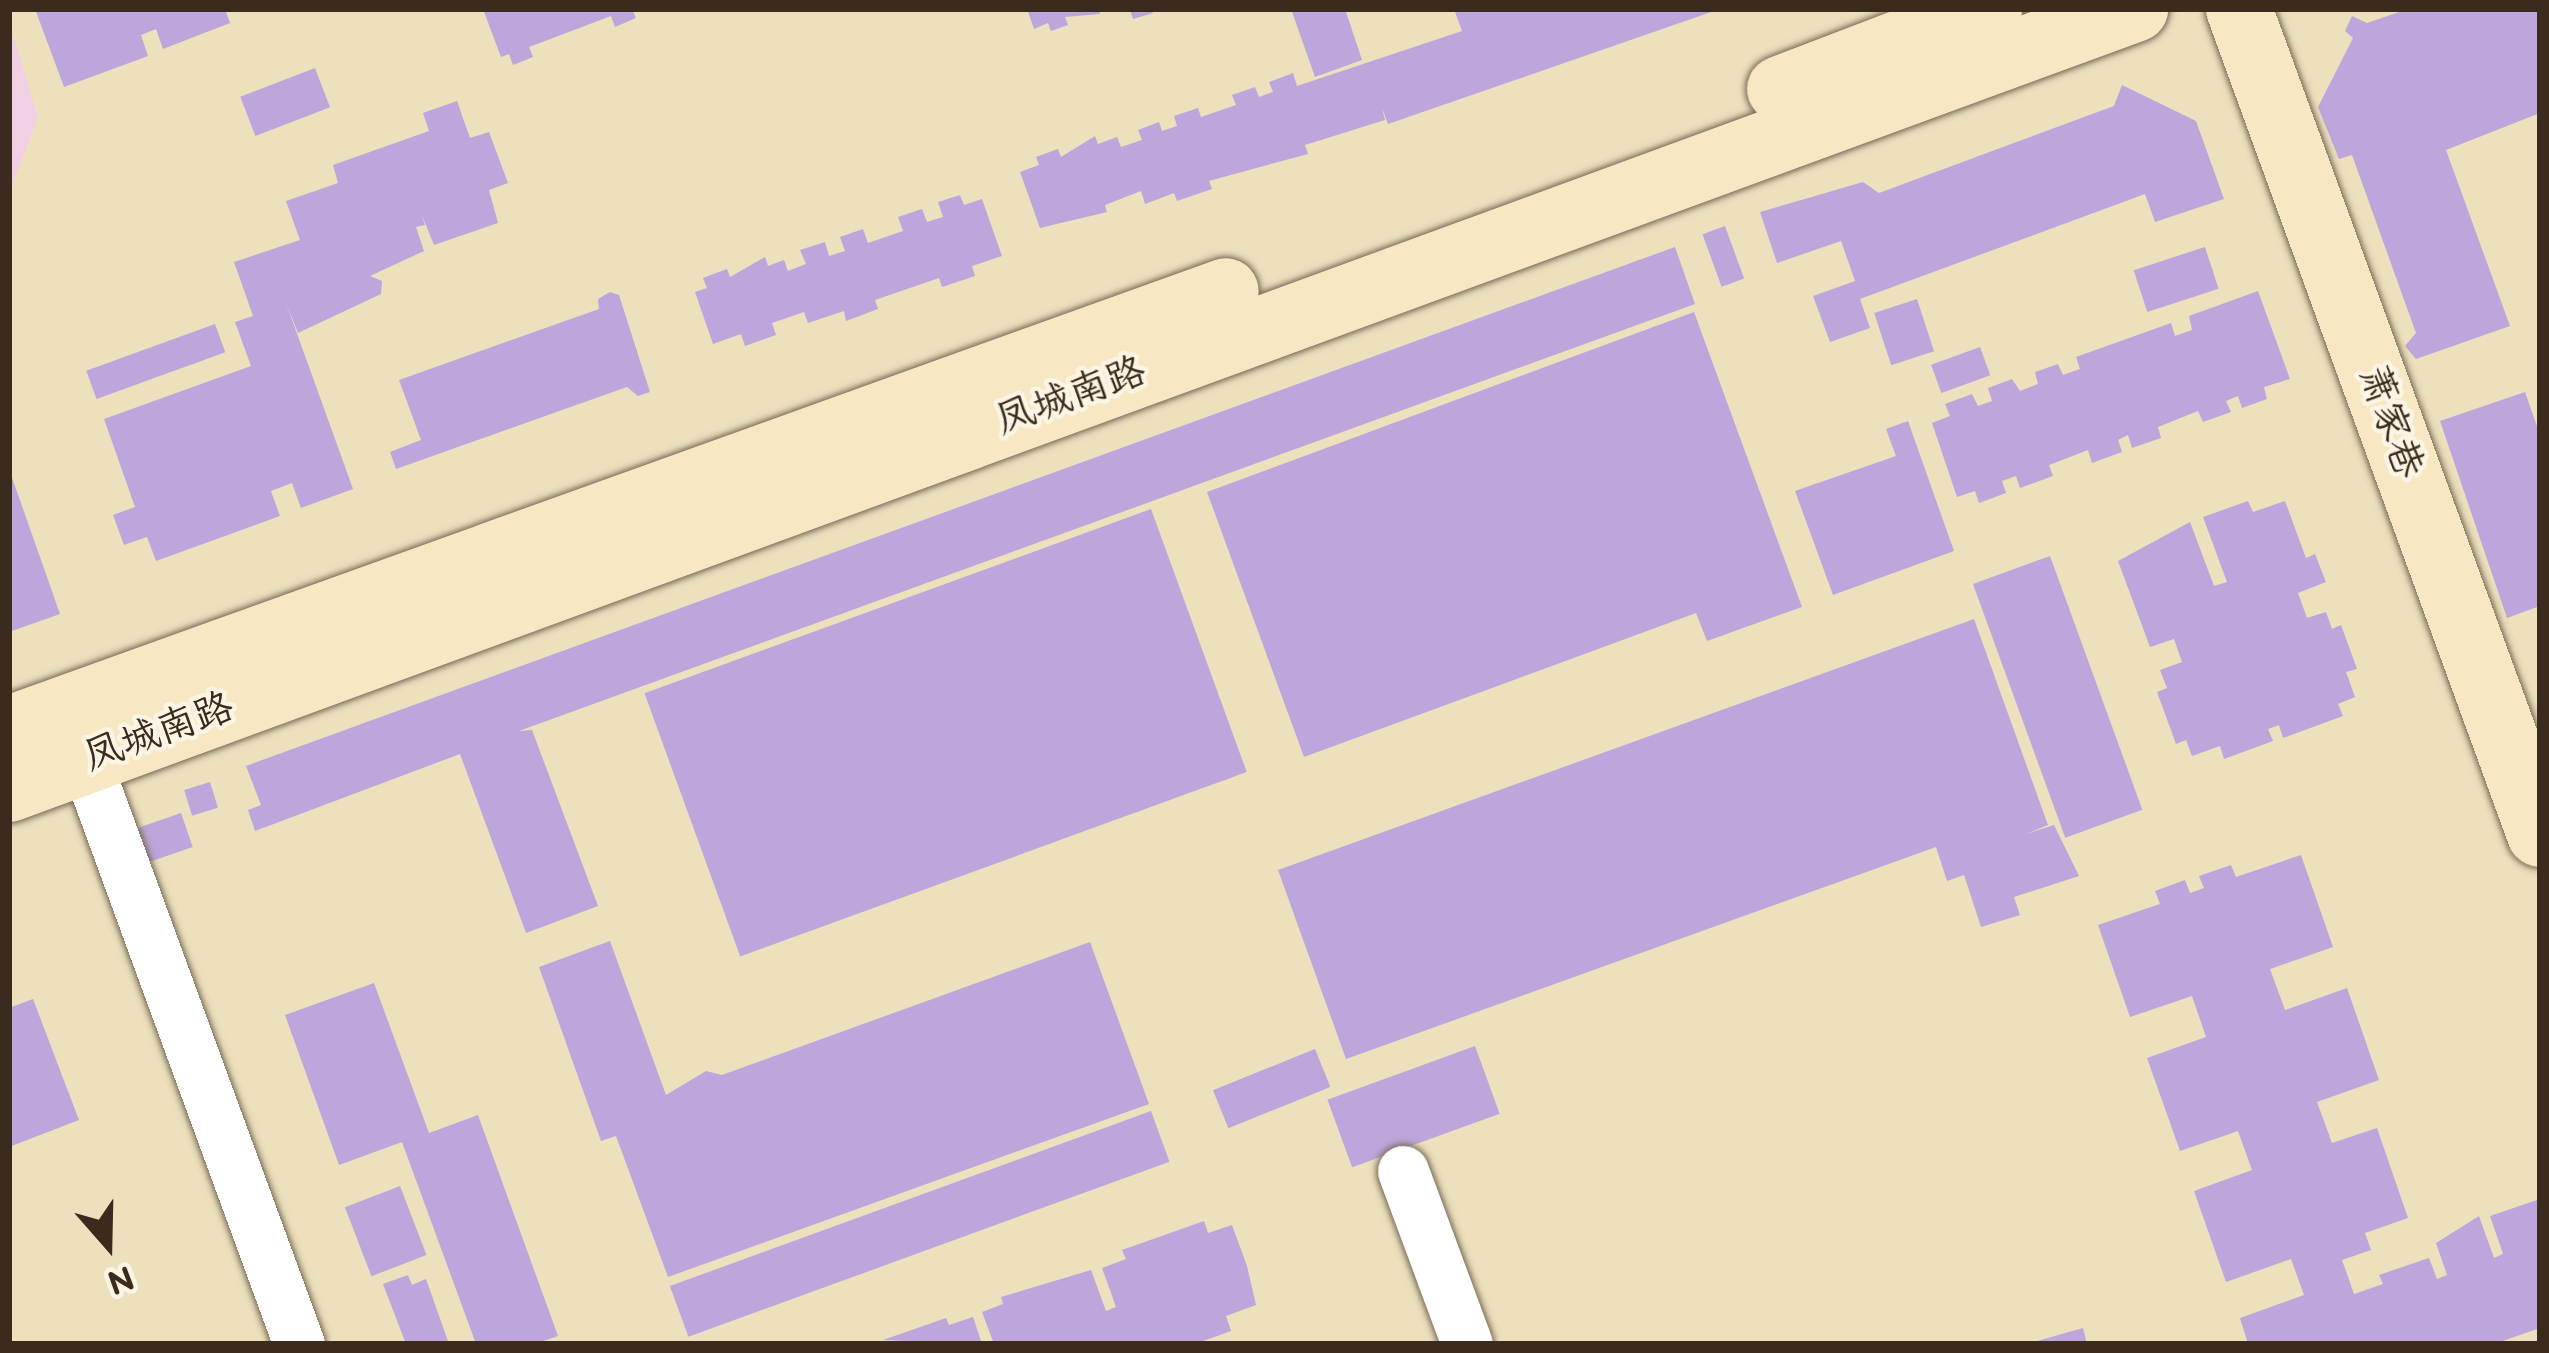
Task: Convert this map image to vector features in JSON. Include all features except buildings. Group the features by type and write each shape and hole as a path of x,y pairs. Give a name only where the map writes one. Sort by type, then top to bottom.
{"street":[{"name":"凤城南路","path":"9,729 1718,114 1893,25 1989,9"},
{"name":"凤城南路","path":"9,789 2135,9"},
{"name":"萧家巷","path":"2239,9 2540,834"},
{"path":"85,760 299,1344"},
{"path":"1403,1172 1466,1344"}],"shaded area":[{"path":"9,21 38,117 9,194"}]}
